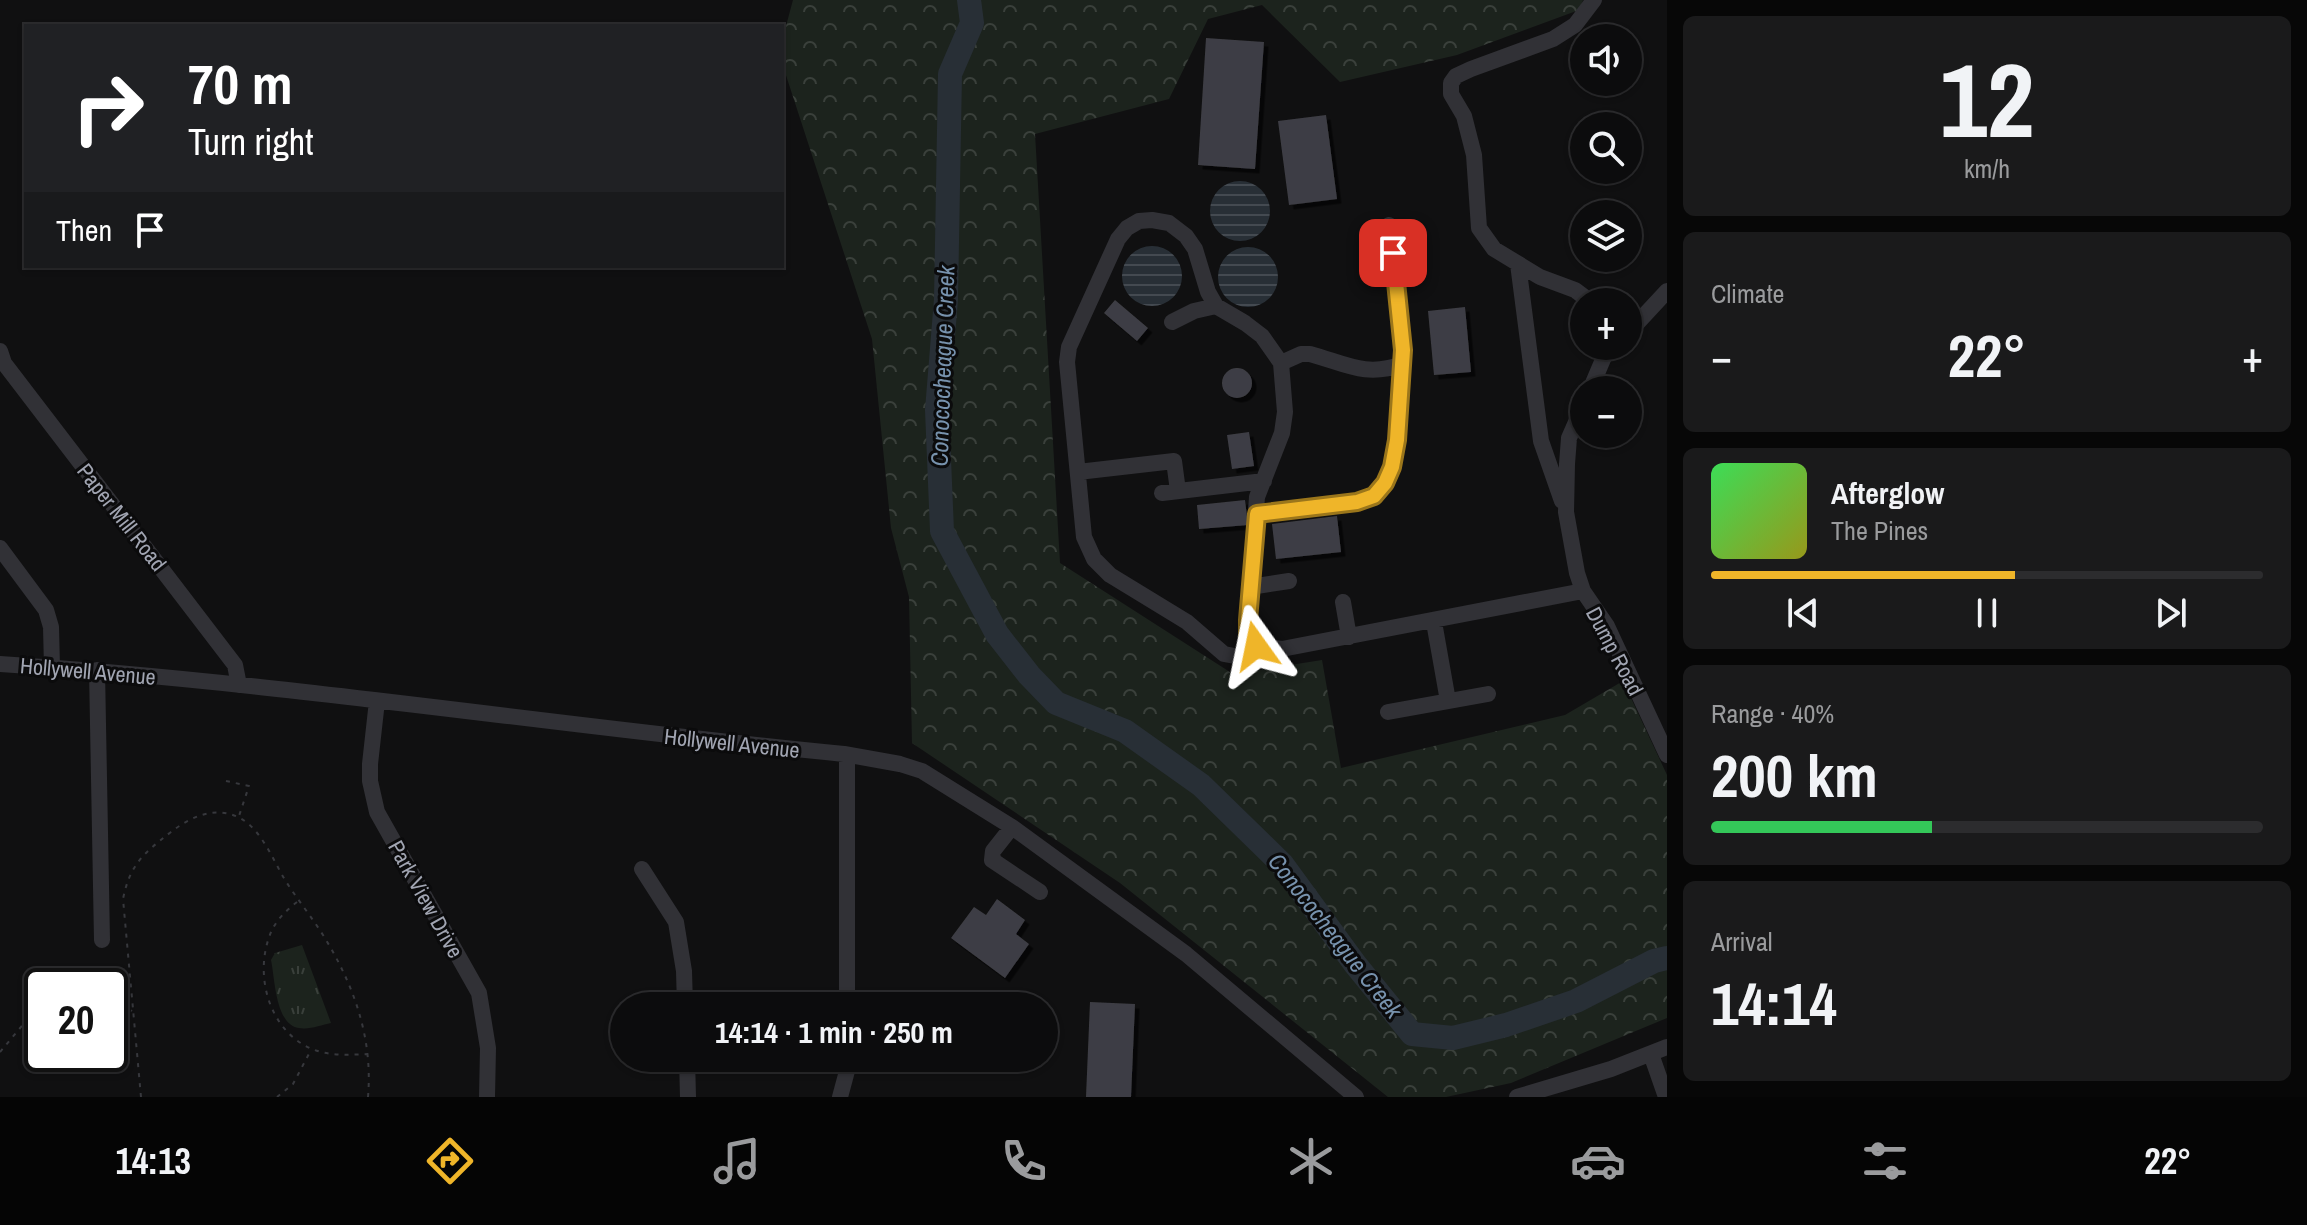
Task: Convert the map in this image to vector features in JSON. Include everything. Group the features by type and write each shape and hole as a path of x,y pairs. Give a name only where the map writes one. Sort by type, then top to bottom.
{"street":[{"path":"1570,288 1540,277 1494,249 1479,228 1474,155 1464,116 1451,94 1451,83 1456,76 1471,69 1553,39 1575,25 1594,0"},
{"path":"1256,646 1248,635 1257,497 1282,433 1285,412 1281,363 1262,336 1216,306 1208,292 1195,249 1186,236 1169,223 1139,221 1127,228 1118,239 1069,347 1067,362 1084,537 1094,559 1110,575 1187,622 1224,654 1240,657 1256,646 1282,649 1583,591 1566,512 1541,441 1518,264"},
{"path":"1257,514 1357,502 1374,496 1385,483 1392,467 1397,440 1402,364 1401,309 1389,225"},
{"path":"1642,318 1667,291"},
{"path":"1172,322 1194,311 1216,306"},
{"name":"Paper Mill Road","path":"0,351 4,363 235,665 239,685"},
{"path":"1281,363 1301,354 1310,354 1369,372 1402,364"},
{"path":"1566,512 1570,436"},
{"path":"1078,472 1174,461 1170,492 1264,481"},
{"path":"0,548 46,610 51,627 52,667"},
{"path":"1250,587 1289,581"},
{"name":"Dump Road","path":"1583,591 1607,626 1667,755"},
{"path":"1343,602 1349,637"},
{"path":"1434,622 1448,701"},
{"name":"Hollywell Avenue","path":"0,664 97,670 239,685 847,755 922,771 1012,827 1186,954 1356,1097"},
{"path":"97,670 102,940"},
{"path":"1388,712 1488,694"},
{"name":"Park View Drive","path":"377,701 370,781 377,812 479,993 488,1048 487,1097"},
{"path":"847,755 847,992"},
{"path":"1012,827 993,851 992,860 1040,892"},
{"path":"642,869 676,922 685,992"},
{"path":"1517,1097 1667,1047"},
{"path":"1651,1054 1666,1097"},
{"path":"687,1072 688,1097"},
{"path":"840,1097 847,1072"}],"path":[{"path":"226,781 249,786 239,817"},
{"path":"141,1097 123,899 127,877 137,861 184,822 201,814 225,813 239,817 253,827 298,901 323,935 351,988 369,1054 368,1097"},
{"path":"298,901 282,914 272,931 263,976 267,997 279,1021 292,1036 311,1049 348,1056 369,1054"},
{"path":"128,1009 132,1011"},
{"path":"0,1052 24,1023"},
{"path":"277,1097 293,1084 311,1049"}],"green space":[{"path":"793,0 1583,0 1579,10 1457,55 1340,82 1262,5 1208,19 1169,99 1035,134 1060,563 1233,674 1322,660 1341,768 1565,715 1623,681 1667,775 1667,1018 1511,1083 1446,1097 1388,1097 1120,883 912,743 909,597 891,528 872,339 784,69 784,34"},
{"path":"302,945 331,1023 299,1028 291,1025 281,1010 271,960 275,953"}],"shaded area":[{"path":"1240,181 1251,183 1261,190 1268,200 1268,222 1261,232 1251,239 1240,241 1229,239 1219,232 1212,222 1210,211 1212,200 1219,190 1229,183"},
{"path":"1152,246 1173,255 1182,276 1173,297 1152,306 1131,297 1122,276 1131,255"},
{"path":"1248,247 1269,256 1278,277 1269,298 1248,307 1227,298 1218,277 1227,256"}],"building":[{"path":"1206,38 1264,42 1255,169 1198,165"},
{"path":"1326,115 1337,199 1289,205 1278,121"},
{"path":"1115,300 1148,328 1137,341 1104,313"},
{"path":"1465,307 1471,372 1434,375 1428,311"},
{"path":"1237,368 1248,372 1252,383 1248,394 1237,398 1226,394 1222,383 1226,372"},
{"path":"1249,432 1254,466 1232,469 1227,435"},
{"path":"1245,500 1248,525 1199,529 1197,505"},
{"path":"1337,516 1341,552 1276,559 1272,524"},
{"path":"997,899 1025,920 1016,934 1029,944 1005,978 951,938 974,907 986,915"},
{"path":"1090,1002 1135,1004 1131,1097 1086,1097"}],"waterway":[{"name":"Conococheague Creek","path":"969,0 972,23 950,74 946,299 937,410 942,531 997,634 1056,703 1125,731 1201,785 1282,864 1355,964 1412,1034 1453,1038 1506,1025 1576,1001 1654,961 1667,958"}],"route":[{"path":"1256,646 1248,635 1248,620 1257,514 1357,502 1374,496 1385,483 1392,467 1397,440 1403,350 1393,253"}]}
